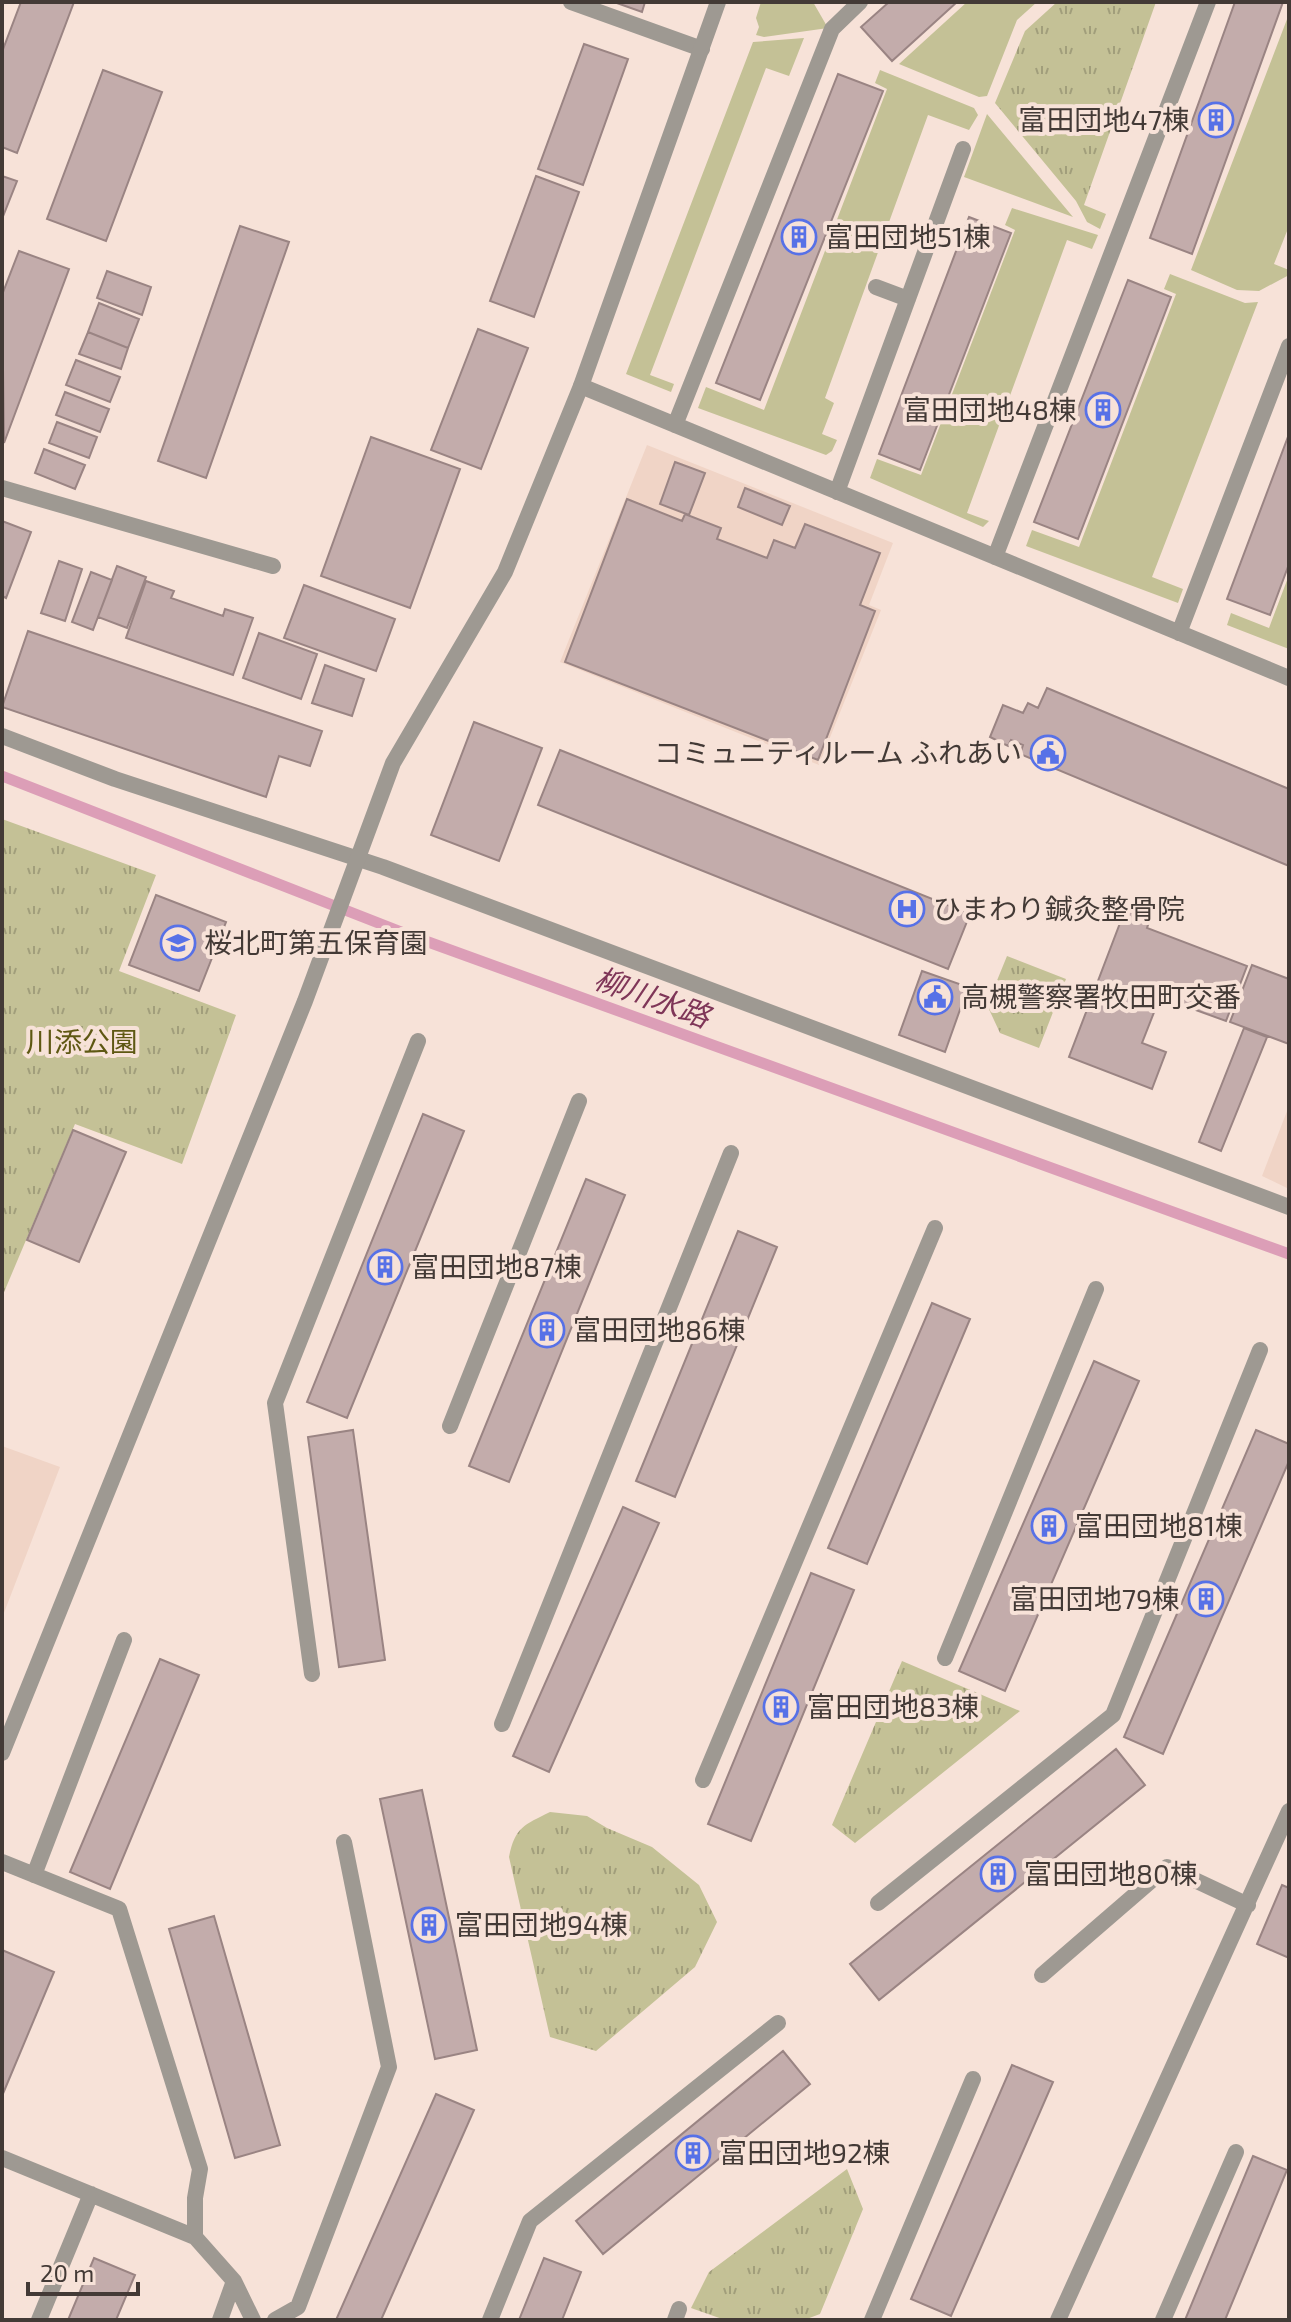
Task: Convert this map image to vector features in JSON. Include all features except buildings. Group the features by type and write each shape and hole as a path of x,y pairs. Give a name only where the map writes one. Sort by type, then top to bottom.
{"street":[{"path":"571,2 702,49"},
{"path":"2,1753 295,1027 393,763 505,572 581,386 718,2"},
{"path":"675,425 832,29 860,2"},
{"path":"995,557 1208,2"},
{"path":"837,492 963,149"},
{"path":"876,287 908,299"},
{"path":"1179,633 1289,346"},
{"path":"581,386 1289,678"},
{"path":"2,488 273,566"},
{"path":"2,736 1289,1207"},
{"path":"312,1674 275,1403 418,1041"},
{"path":"450,1426 579,1101"},
{"path":"502,1724 731,1153"},
{"path":"703,1780 935,1228"},
{"path":"945,1658 1096,1289"},
{"path":"878,1903 1113,1715 1260,1350"},
{"path":"34,1875 124,1640"},
{"path":"1058,2320 1289,1811"},
{"path":"275,2320 298,2307 389,2067 344,1842"},
{"path":"2,1862 119,1909 200,2169 195,2198 195,2237"},
{"path":"1042,1975 1167,1867 1248,1905"},
{"path":"490,2320 530,2221 778,2023"},
{"path":"872,2320 973,2079"},
{"path":"1163,2320 1236,2152"},
{"path":"2,2158 195,2237 234,2281 253,2320"},
{"path":"39,2320 91,2194"},
{"path":"220,2320 234,2281"}],"shaded area":[{"path":"647,445 893,543 869,605 881,610 819,765 560,662"},
{"path":"1289,1106 1289,1189 1262,1176"},
{"path":"2,1446 60,1467 2,1618"}],"green space":[{"path":"761,2 813,2 828,28 764,37 756,35 759,27 756,18"},
{"path":"967,2 1037,2 1017,20 987,96 979,97 899,64"},
{"path":"1057,2 1156,2 1084,205 1106,214 1100,229 1087,222 1076,201 995,103 1025,31"},
{"path":"1289,14 1289,226 1274,264 1289,270 1289,275 1259,291 1237,290 1191,270"},
{"path":"804,38 789,76 766,68 650,375 674,384 671,392 626,374 753,42"},
{"path":"880,70 974,108 978,115 969,130 928,115 825,398 834,403 822,434 837,440 832,451 826,455 698,408 706,387 764,410 887,89 875,83"},
{"path":"987,114 1073,217 964,177"},
{"path":"1012,208 1098,235 1092,249 1067,240 967,513 989,521 983,527 870,478 877,459 921,475 1015,230 1005,225"},
{"path":"1170,274 1245,303 1258,302 1152,577 1183,589 1178,603 1026,546 1032,530 1079,547 1176,294 1164,289"},
{"path":"1289,575 1289,649 1227,625 1231,613 1269,628"},
{"name":"川添公園","path":"2,819 156,875 119,971 236,1015 182,1164 75,1124 2,1297"},
{"path":"1007,956 1066,979 1039,1048 1000,1033 987,1005"},
{"path":"902,1661 1020,1711 855,1843 832,1825"},
{"path":"550,1812 587,1816 652,1847 699,1885 717,1922 695,1967 596,2051 550,2037 509,1857 514,1839 522,1828"},
{"path":"847,2169 863,2209 820,2314 804,2320 725,2320 691,2308 709,2272"}],"waterway":[{"name":"柳川水路","path":"2,776 409,935 1289,1254"}],"place":[{"name":"富田団地47棟","path":"1216,120"},
{"name":"富田団地51棟","path":"799,237"},
{"name":"富田団地48棟","path":"1103,410"},
{"name":"コミュニティルーム ふれあい","path":"1048,753"},
{"name":"ひまわり鍼灸整骨院","path":"907,909"},
{"name":"桜北町第五保育園","path":"178,943"},
{"name":"高槻警察署牧田町交番","path":"935,997"},
{"name":"富田団地87棟","path":"385,1267"},
{"name":"富田団地86棟","path":"547,1330"},
{"name":"富田団地81棟","path":"1049,1526"},
{"name":"富田団地79棟","path":"1206,1599"},
{"name":"富田団地83棟","path":"781,1707"},
{"name":"富田団地80棟","path":"998,1874"},
{"name":"富田団地94棟","path":"429,1925"},
{"name":"富田団地92棟","path":"693,2153"}]}
